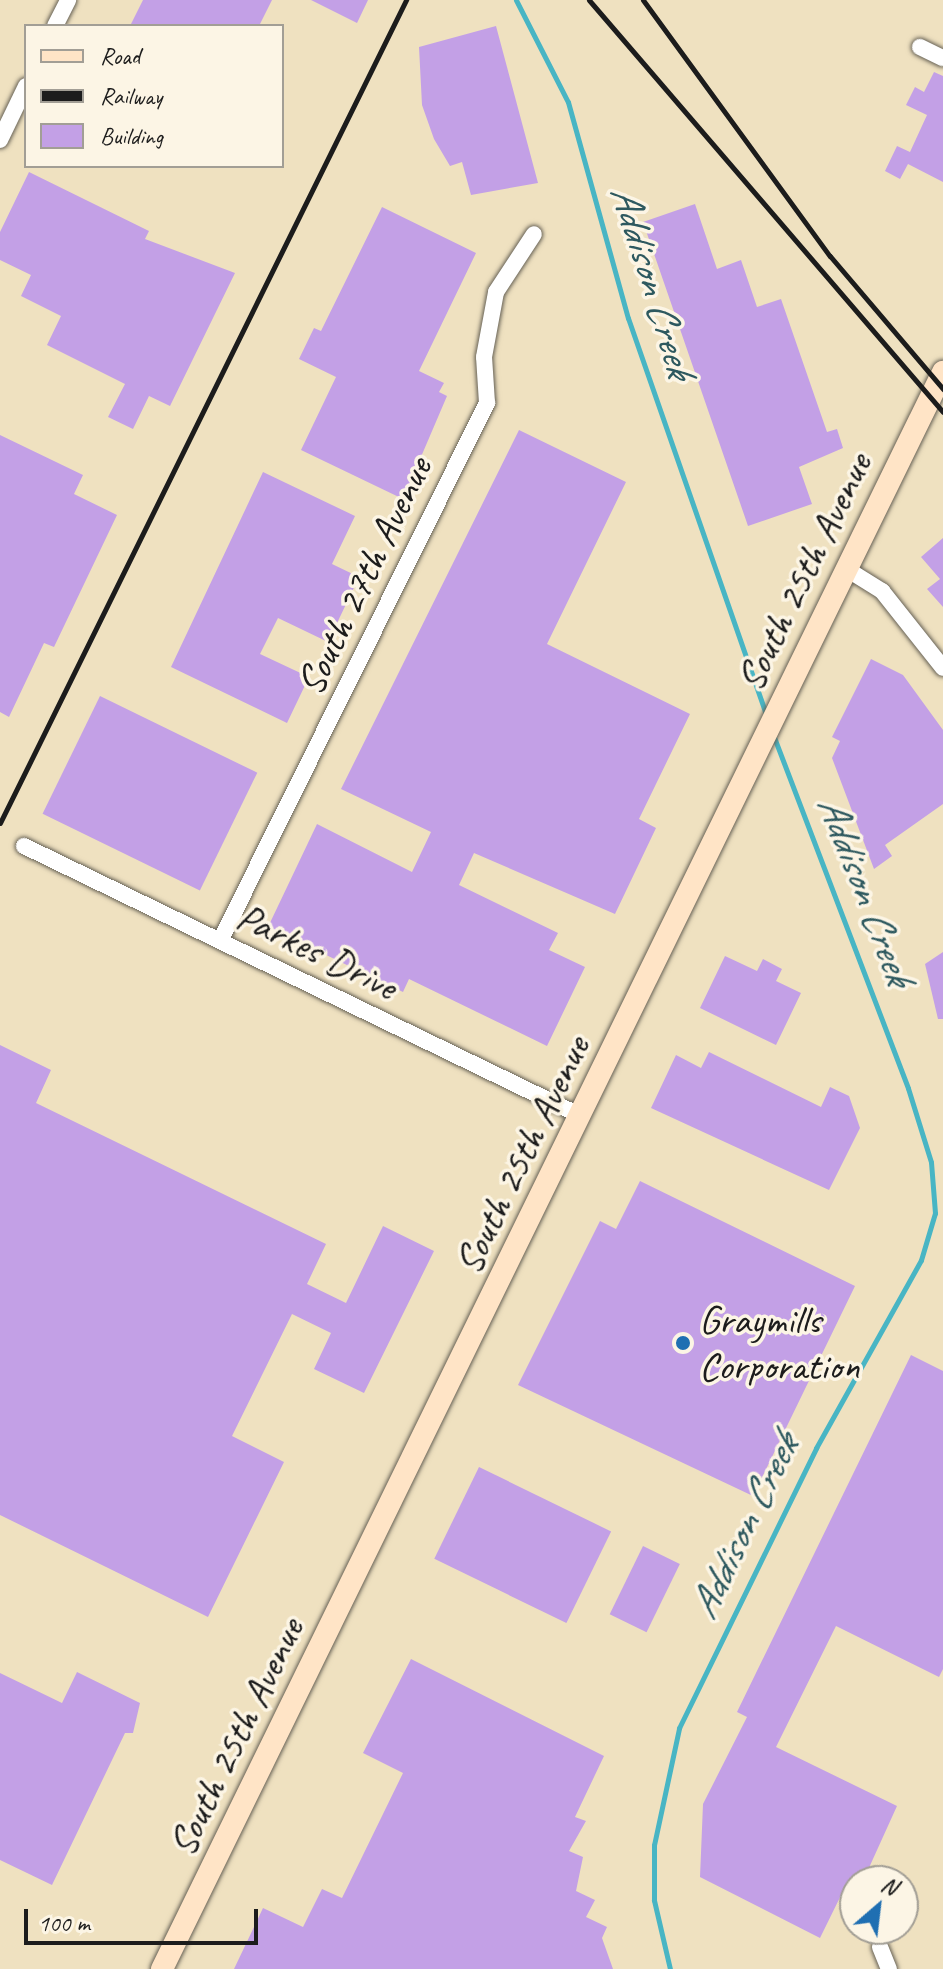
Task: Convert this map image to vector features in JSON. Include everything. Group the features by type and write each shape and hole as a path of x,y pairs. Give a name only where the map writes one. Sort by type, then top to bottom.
{"main road":[{"name":"South 25th Avenue","path":"162,1969 943,372"}],"street":[{"path":"56,24 68,0"},
{"path":"920,47 943,58"},
{"path":"0,140 24,90"},
{"name":"South 27th Avenue","path":"220,941 487,403 484,357 496,292 534,234"},
{"path":"845,568 882,591 943,668"},
{"name":"Parkes Drive","path":"24,846 581,1116"},
{"path":"880,1947 889,1969"}],"building":[{"path":"143,0 272,0 260,24 131,24"},
{"path":"311,0 368,0 357,23"},
{"path":"496,26 538,183 471,195 462,162 450,166 434,139 422,105 419,47"},
{"path":"934,72 943,76 943,182 908,164 900,179 885,171 897,146 910,152 927,115 906,105 915,87 924,92"},
{"path":"29,172 149,231 145,239 235,273 170,406 149,396 133,429 108,417 125,384 47,345 61,316 21,296 31,275 0,260 0,232"},
{"path":"695,204 717,269 741,260 757,307 781,299 827,432 837,429 843,448 799,467 812,504 748,526 643,222"},
{"path":"382,207 476,253 419,371 444,383 439,392 447,396 403,499 301,450 336,377 299,359 314,328 321,331"},
{"path":"519,430 626,482 547,644 690,714 639,819 656,828 615,914 474,853 459,885 558,933 549,950 585,967 547,1046 409,979 403,992 268,927 317,824 412,872 431,832 341,789"},
{"path":"0,435 83,475 74,494 117,515 54,647 44,643 9,717 0,712"},
{"path":"263,472 355,516 332,564 359,577 328,642 278,618 260,654 309,677 287,723 171,667"},
{"path":"943,538 943,607 927,589 940,579 921,557"},
{"path":"871,659 903,675 943,730 943,804 885,845 892,856 874,869 832,758 840,741 832,737"},
{"path":"100,696 257,773 200,890 43,814"},
{"path":"943,952 943,1019 938,1019 925,964"},
{"path":"725,956 757,971 763,959 782,969 776,981 801,993 776,1045 700,1008"},
{"path":"0,1045 51,1070 36,1103 326,1244 307,1284 346,1303 383,1226 434,1251 364,1393 314,1369 331,1333 292,1314 232,1436 284,1462 208,1617 0,1515"},
{"path":"709,1052 821,1107 830,1087 849,1096 860,1128 829,1190 651,1108 676,1055 701,1068"},
{"name":"Graymills Corporation","path":"640,1181 855,1286 753,1496 518,1385 600,1221 616,1229"},
{"path":"911,1355 943,1371 943,1669 939,1677 836,1626 776,1747 897,1806 870,1865 839,1865 839,1899 820,1938 700,1877 703,1804 747,1717 737,1712"},
{"path":"479,1467 611,1531 566,1623 434,1559"},
{"path":"643,1546 680,1564 647,1632 610,1614"},
{"path":"411,1659 604,1756 575,1817 586,1821 569,1851 583,1857 576,1891 595,1900 586,1917 607,1927 602,1938 613,1969 234,1969 263,1908 303,1927 322,1889 342,1898 403,1773 363,1753"},
{"path":"77,1672 140,1703 133,1733 125,1733 52,1885 0,1860 0,1673 62,1703"}],"waterway":[{"name":"Addison Creek","path":"516,0 568,102 628,318 766,715"},
{"name":"Addison Creek","path":"670,1969 654,1900 654,1845 679,1728 816,1448 921,1260 935,1213 931,1162 908,1088 773,735"}],"railway":[{"path":"0,823 406,0"},
{"path":"589,0 943,412"},
{"path":"643,0 830,256 943,389"}],"place":[{"name":"Graymills Corporation","path":"683,1343"}]}
